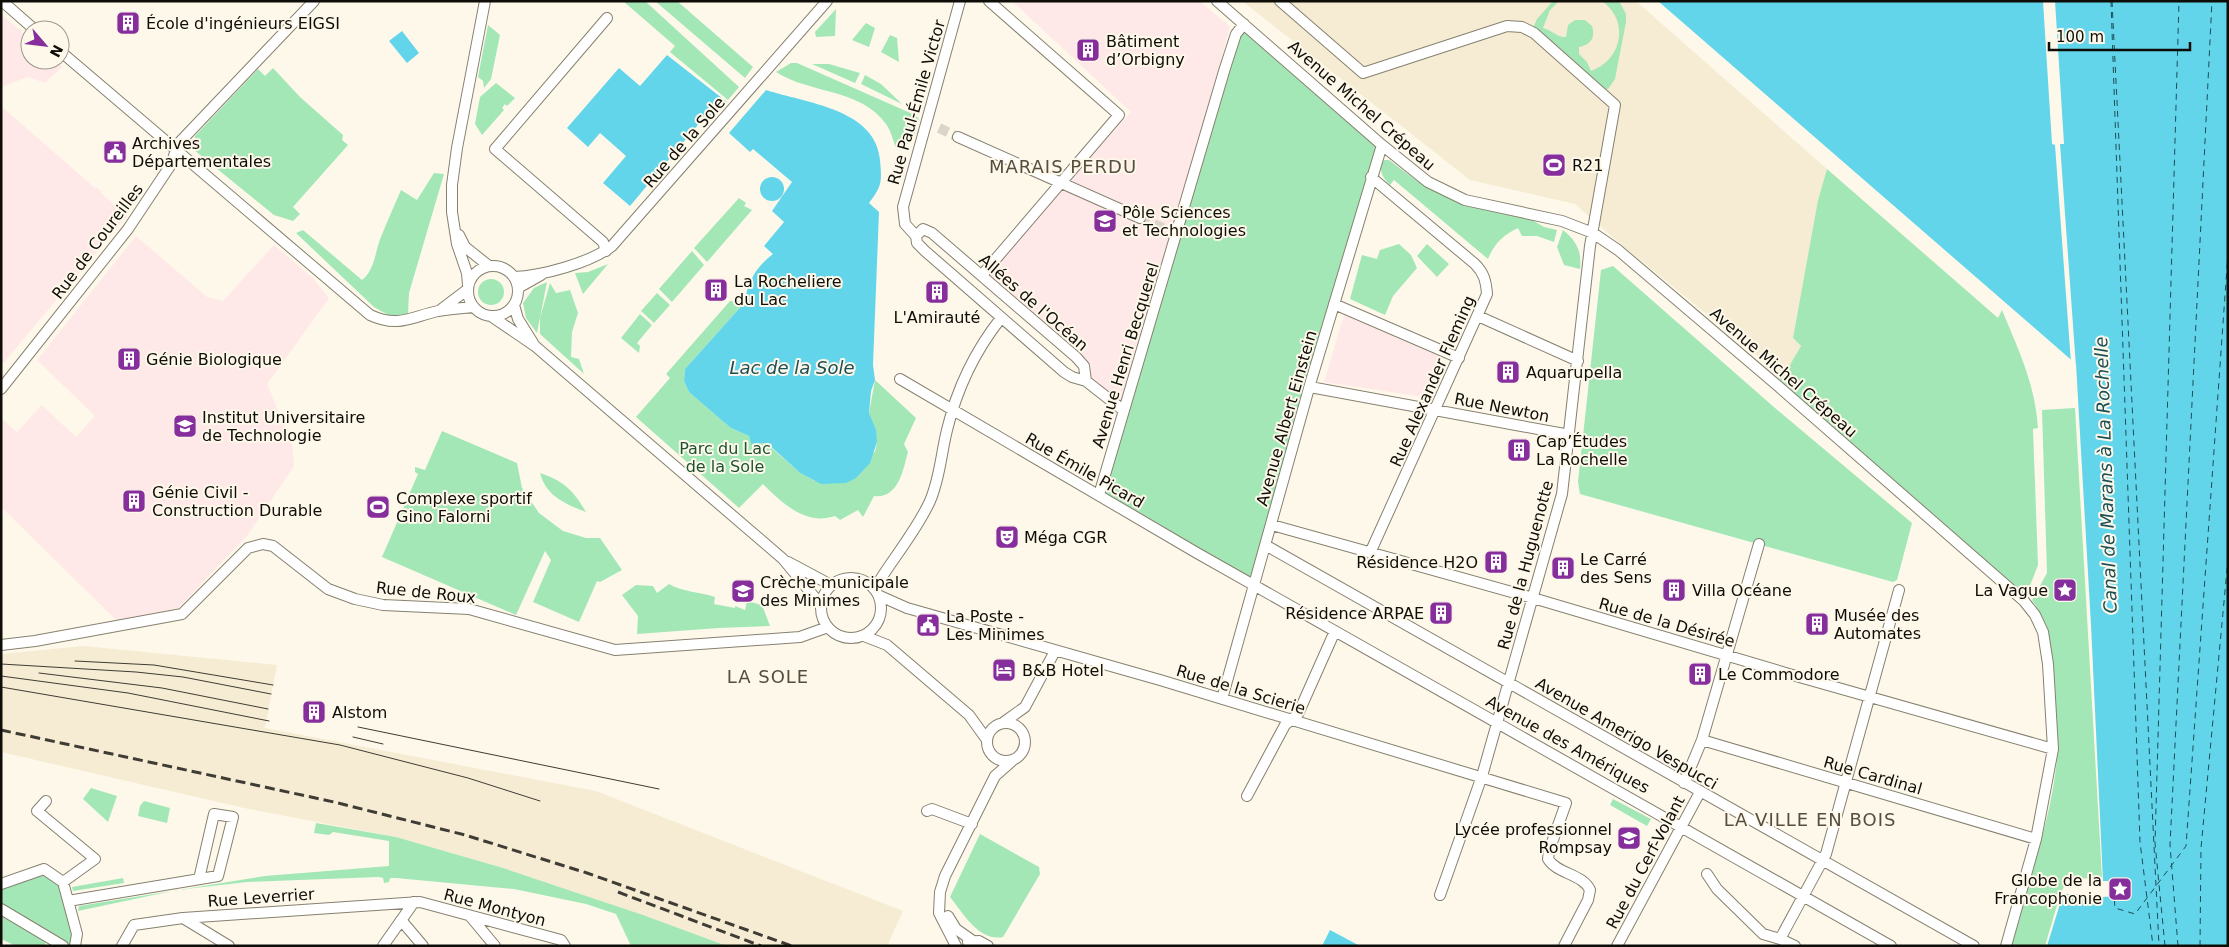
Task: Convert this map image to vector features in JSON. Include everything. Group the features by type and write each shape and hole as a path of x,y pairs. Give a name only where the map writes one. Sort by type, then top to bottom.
{"street":[{"path":"2,1 24,20"},
{"name":"Rue de Coureilles","path":"1,389 128,229 172,163 176,145 314,1"},
{"path":"485,1 454,167 452,202 454,223 457,244 467,273 468,297 474,307 480,312 491,316 535,346 783,559 821,605"},
{"name":"Rue de la Sole","path":"518,288 544,273 606,251 827,1"},
{"name":"Rue Paul-Émile Victor","path":"918,233 906,224 904,200 960,1"},
{"path":"982,275 1119,115 989,1"},
{"name":"Avenue Michel Crépeau","path":"1217,1 1382,145 1428,182 1465,200 1562,221 1593,233 1618,250 1778,386 2024,601 2035,615 2043,632 2048,664 2053,749 2036,839 2006,946"},
{"name":"Rue de la Huguenotte","path":"1280,1 1363,73 1507,26 1522,27 1534,33 1615,105 1593,233 1562,494 1482,776 1440,895"},
{"path":"606,251 603,242 495,149 607,18"},
{"name":"Avenue Henri Becquerel","path":"1099,495 1225,68 1236,34 1244,24"},
{"path":"70,60 370,315 386,321 401,322 439,311 474,307"},
{"path":"958,136 1140,218"},
{"name":"Avenue Albert Einstein","path":"1222,699 1310,387 1382,145"},
{"name":"Rue Alexander Fleming","path":"1370,553 1487,294 1486,282 1482,272 1371,177"},
{"path":"454,223 465,247 489,266 504,268 514,277 518,288 514,304 518,319 535,346"},
{"name":"Allées de l'Océan","path":"923,229 932,233 982,275 1080,361 1084,366 1086,380 1072,377 1064,372 1001,318 919,246 918,233 923,229"},
{"path":"439,311 468,287 476,272 489,266"},
{"name":"Rue de la Sole","path":"514,277 544,273"},
{"path":"491,316 503,314 514,304"},
{"path":"1334,304 1459,358"},
{"path":"1478,316 1578,361"},
{"path":"877,592 887,568 930,501 942,460 952,410 975,355 1001,318"},
{"name":"Rue Émile Picard","path":"900,379 1255,585"},
{"path":"1086,380 1123,410"},
{"name":"Rue Newton","path":"1310,387 1570,435"},
{"name":"Rue de la Désirée","path":"1272,525 1533,598 1868,697 2053,749"},
{"name":"Rue de Roux","path":"1,645 35,641 182,614 248,548 263,544 273,546 328,589 355,599 383,604 469,610 616,650 800,637 828,627"},
{"name":"Rue du Cerf-Volant","path":"1684,783 1702,740 1759,544"},
{"name":"Avenue Amerigo Vespucci","path":"1266,546 1974,946"},
{"path":"783,559 831,584"},
{"path":"864,580 887,568"},
{"path":"864,636 877,624 882,611 877,592 864,580 847,577 831,584 826,590 821,605 822,616 828,627 844,637 864,636 888,645 969,715 987,740"},
{"name":"Avenue des Amériques","path":"1255,585 1891,946"},
{"path":"1780,939 1822,861 1899,590"},
{"name":"Rue de la Scierie","path":"877,592 907,608 1222,699 1566,802 1548,859 1553,865 1588,886 1590,895 1564,946"},
{"name":"Rue de la Scierie","path":"882,611 907,608"},
{"path":"800,637 813,628 822,616"},
{"path":"877,624 888,645"},
{"path":"1247,796 1285,725 1298,714 1335,631"},
{"path":"956,946 939,913 940,897 945,876 995,776 1022,754 1026,744 1024,733 1025,707 1055,651"},
{"path":"988,790 992,769 987,740 988,734 1025,707"},
{"path":"969,715 1000,724 1014,724 1024,733"},
{"name":"Rue Cardinal","path":"1702,740 2036,839"},
{"path":"989,751 999,760 1012,761"},
{"name":"Rue du Cerf-Volant","path":"1617,946 1700,792"},
{"path":"46,801 37,811 95,859 63,882"},
{"path":"926,810 932,809 972,824"},
{"path":"68,901 218,876 233,818 214,814 199,879"},
{"path":"1,884 44,870 63,882 77,934 76,946"},
{"path":"1707,874 1718,889 1763,934 1795,946"},
{"path":"940,897 947,915 956,929 973,941 988,946"},
{"path":"383,946 414,902"},
{"name":"Rue Leverrier","path":"122,946 134,926 183,918 414,902"},
{"name":"Rue Montyon","path":"414,902 561,940 565,946"},
{"path":"400,903 404,917 423,946"},
{"path":"1,909 63,946"},
{"path":"206,931 209,916"},
{"path":"470,916 495,946"},
{"path":"183,918 230,946"},
{"path":"482,931 492,922"},
{"path":"962,946 973,941"}],"shaded area":[{"name":"Pôle Sciences et Technologies","path":"1012,1 1200,1 1230,27 1191,169 1121,402 1091,377 1091,365 987,274 1131,112"},
{"path":"1242,1 1636,1 1827,169 1818,200 1793,338 1801,346 1784,375 1780,374 1617,241 1575,204 1470,180"},
{"path":"1,14 20,30 20,70 59,70 45,83 28,77 1,87"},
{"path":"1,106 95,188 98,188 103,195 127,216 1,366"},
{"name":"Institut Universitaire de Technologie","path":"136,236 207,297 223,301 274,245 312,277 329,298 267,384 292,444 294,466 247,536 178,608 117,621 1,507 1,418 17,432 42,405 76,437 95,416 37,360"},
{"path":"1344,315 1443,358 1432,385 1430,398 1324,382"},
{"path":"84,646 277,665 265,728 596,791 903,911 887,946 727,946 643,915 503,868 396,837 244,808 1,752 1,654"}],"green space":[{"path":"623,1 645,1 739,87 728,100 670,52 675,46"},
{"path":"655,1 677,1 753,67 745,78"},
{"path":"1553,1 1559,1 1550,10 1543,28 1559,36 1566,37 1568,25 1575,20 1585,20 1592,26 1593,37 1589,43 1579,47 1579,54 1587,62 1591,71 1602,66 1610,58 1619,39 1616,19 1611,9 1602,1 1619,1 1626,14 1626,22 1615,79 1608,89 1603,89 1533,28 1537,19"},
{"path":"836,9 835,36 816,37 815,32"},
{"path":"866,23 875,28 869,47 852,40"},
{"path":"1244,24 1382,145 1255,585 1099,495"},
{"path":"488,25 500,35 491,79 484,88 483,81 478,77"},
{"path":"890,35 897,38 899,62 881,52"},
{"path":"791,63 797,63 915,115 919,119 914,136 902,150 896,148 886,124 875,112 863,104 789,79 776,72"},
{"path":"812,64 829,64 860,73 855,83"},
{"path":"273,68 300,97 343,135 342,140 348,145 293,207 300,214 293,221 274,215 194,150 195,136 258,69 265,76"},
{"path":"865,75 881,84 902,104 861,84"},
{"path":"496,83 515,98 507,106 505,104 502,108 504,110 482,135 475,124 480,97"},
{"path":"1384,160 1389,160 1417,181 1454,201 1532,220 1544,227 1557,230 1554,242 1537,236 1522,236 1518,228 1500,240 1488,259 1394,180 1390,185 1381,170"},
{"path":"1827,169 1998,318 2002,310 2030,382 2038,428 2033,429 2038,565 2024,601 1778,386 1780,374 1784,375 1801,346 1793,338 1818,200"},
{"path":"434,173 444,174 409,293 408,314 390,316 374,307 296,233 303,230 362,280 370,271 381,237 401,190 417,200"},
{"path":"739,198 746,203 744,206 752,210 707,262 694,248"},
{"path":"1563,230 1578,247 1580,269 1564,265 1557,247"},
{"path":"1399,244 1411,255 1417,268 1393,296 1385,315 1350,299 1362,255 1377,259 1380,250"},
{"path":"1427,244 1449,264 1437,277 1417,256"},
{"path":"692,251 704,265 672,302 659,289"},
{"path":"608,264 583,294 575,273 588,272"},
{"path":"1613,266 1775,408 1912,523 1897,580 1893,582 1580,494 1578,482 1601,270"},
{"path":"491,279 500,283 504,292 500,301 491,305 482,301 478,292 482,283"},
{"path":"547,282 537,333 526,318 523,303 534,288"},
{"path":"550,283 556,293 570,290 578,313 572,332 571,357 579,359 584,374 540,334 540,318"},
{"path":"657,293 670,305 654,323 641,311"},
{"name":"Parc du Lac de la Sole","path":"730,301 745,302 685,369 684,381 689,392 731,428 749,436 758,449 760,443 766,443 800,473 815,481 875,452 877,442 869,413 875,380 916,418 904,444 908,452 898,482 889,493 882,496 874,496 863,517 858,510 840,520 835,516 814,518 804,515 786,505 763,484 739,508 636,417 670,378 666,374"},
{"path":"640,314 652,325 637,343 640,346 639,353 621,338"},
{"path":"2075,408 2102,877 2067,880 2060,895 2045,946 2009,946 2044,830 2050,806 2058,751 2051,645 2044,622 2032,600 2047,573 2042,410"},
{"path":"442,431 517,463 522,488 539,513 563,531 586,538 600,538 622,570 600,582 597,581 579,622 533,602 551,560 545,551 516,615 382,557 418,474 415,472 415,467 425,470"},
{"path":"540,473 555,479 567,487 586,512 557,498 547,488"},
{"path":"669,584 680,589 715,597 714,604 735,608 735,606 745,610 747,601 762,605 770,626 637,634 638,616 622,595 636,585 653,586 657,593"},
{"path":"91,788 117,796 108,822 83,799"},
{"path":"1613,799 1651,819 1647,826 1610,805"},
{"path":"144,801 170,808 167,823 138,816 140,806"},
{"path":"316,823 396,837 503,868 643,915 727,946 631,946 616,914 586,904 514,889 396,878 390,878 389,882 384,883 383,878 379,877 247,882 181,890 265,876 389,866 389,841 333,832 329,835 314,833"},
{"path":"980,834 1039,867 1040,874 1003,937 986,935 979,931 950,897"},
{"path":"44,869 63,882 75,946 63,946 1,909 1,884"},
{"path":"123,878 124,883 73,891 72,887"},
{"path":"173,891 78,911 79,906"},
{"path":"1,916 46,942 44,946 16,946 1,939"}],"water":[{"name":"Canal de Marans à La Rochelle","path":"1658,1 2228,1 2228,946 2047,946 2063,894 2078,894 2085,898 2120,896 2125,888 2121,881 2103,881 2076,364"},
{"path":"402,31 419,53 407,63 389,41"},
{"path":"667,55 727,102 713,118 707,114 630,206 603,183 626,156 600,133 588,147 567,128 619,68 640,86"},
{"name":"Lac de la Sole","path":"766,90 819,104 853,119 866,129 876,143 880,160 880,183 869,203 879,212 873,365 875,380 871,391 869,413 876,430 877,442 870,463 856,478 846,483 821,484 800,473 767,443 760,443 758,449 752,446 749,436 731,428 719,418 689,392 684,381 685,369 745,302 748,288 754,275 773,254 764,246 784,222 772,211 792,182 753,149 750,152 729,133"},
{"path":"772,177 781,180 784,189 781,198 772,201 763,198 760,189 763,180"},
{"path":"1330,930 1360,946 1322,946"}],"pier":[{"path":"2043,1 2055,1 2064,144 2060,144 2076,367 2071,363 2055,145 2052,144"}],"ferry route":[{"path":"2111,1 2140,842 2153,946"},
{"path":"2112,1 2159,946"},
{"path":"2165,946 2155,843 2179,1"},
{"path":"2178,946 2170,845 2212,1"},
{"path":"2118,890 2114,896 2115,908 2135,914 2186,846 2228,253"},
{"path":"2200,946 2201,848 2228,559"}],"tunnel":[{"path":"939,128 958,137"},
{"path":"1140,218 1165,229"}],"tram line":[{"path":"75,661 154,665 273,685"},
{"path":"1,664 136,672 183,677 271,694"},
{"path":"39,673 162,688 268,709"},
{"path":"1,676 128,693 269,721"},
{"path":"1,687 340,745 468,778 540,801"},
{"path":"358,727 659,789"},
{"path":"353,737 383,744"}],"railway":[{"path":"1,730 334,802 465,835 587,873 792,946"},
{"path":"618,892 761,946"}],"place":[{"name":"École d'ingénieurs EIGSI","path":"128,23"},
{"name":"Bâtiment d’Orbigny","path":"1088,50"},
{"name":"Archives Départementales","path":"115,152"},
{"name":"R21","path":"1554,165"},
{"name":"Pôle Sciences et Technologies","path":"1105,221"},
{"name":"La Rocheliere du Lac","path":"716,290"},
{"name":"L'Amirauté","path":"937,292"},
{"name":"Génie Biologique","path":"129,359"},
{"name":"Aquarupella","path":"1508,372"},
{"name":"Institut Universitaire de Technologie","path":"185,426"},
{"name":"Cap’Études La Rochelle","path":"1519,450"},
{"name":"Génie Civil - Construction Durable","path":"134,501"},
{"name":"Complexe sportif Gino Falorni","path":"378,507"},
{"name":"Méga CGR","path":"1007,537"},
{"name":"Résidence H2O","path":"1496,562"},
{"name":"Le Carré des Sens","path":"1563,568"},
{"name":"Villa Océane","path":"1674,590"},
{"name":"La Vague","path":"2065,590"},
{"name":"Crèche municipale des Minimes","path":"743,591"},
{"name":"Résidence ARPAE","path":"1441,613"},
{"name":"Musée des Automates","path":"1817,624"},
{"name":"La Poste - Les Minimes","path":"928,625"},
{"name":"B&B Hotel","path":"1004,670"},
{"name":"Le Commodore","path":"1700,674"},
{"name":"Alstom","path":"314,712"},
{"name":"Lycée professionnel Rompsay","path":"1629,838"},
{"name":"Globe de la Francophonie","path":"2120,889"}],"district":[{"name":"MARAIS PERDU","path":"1063,167"},
{"name":"LA SOLE","path":"768,677"},
{"name":"LA VILLE EN BOIS","path":"1810,820"}]}
